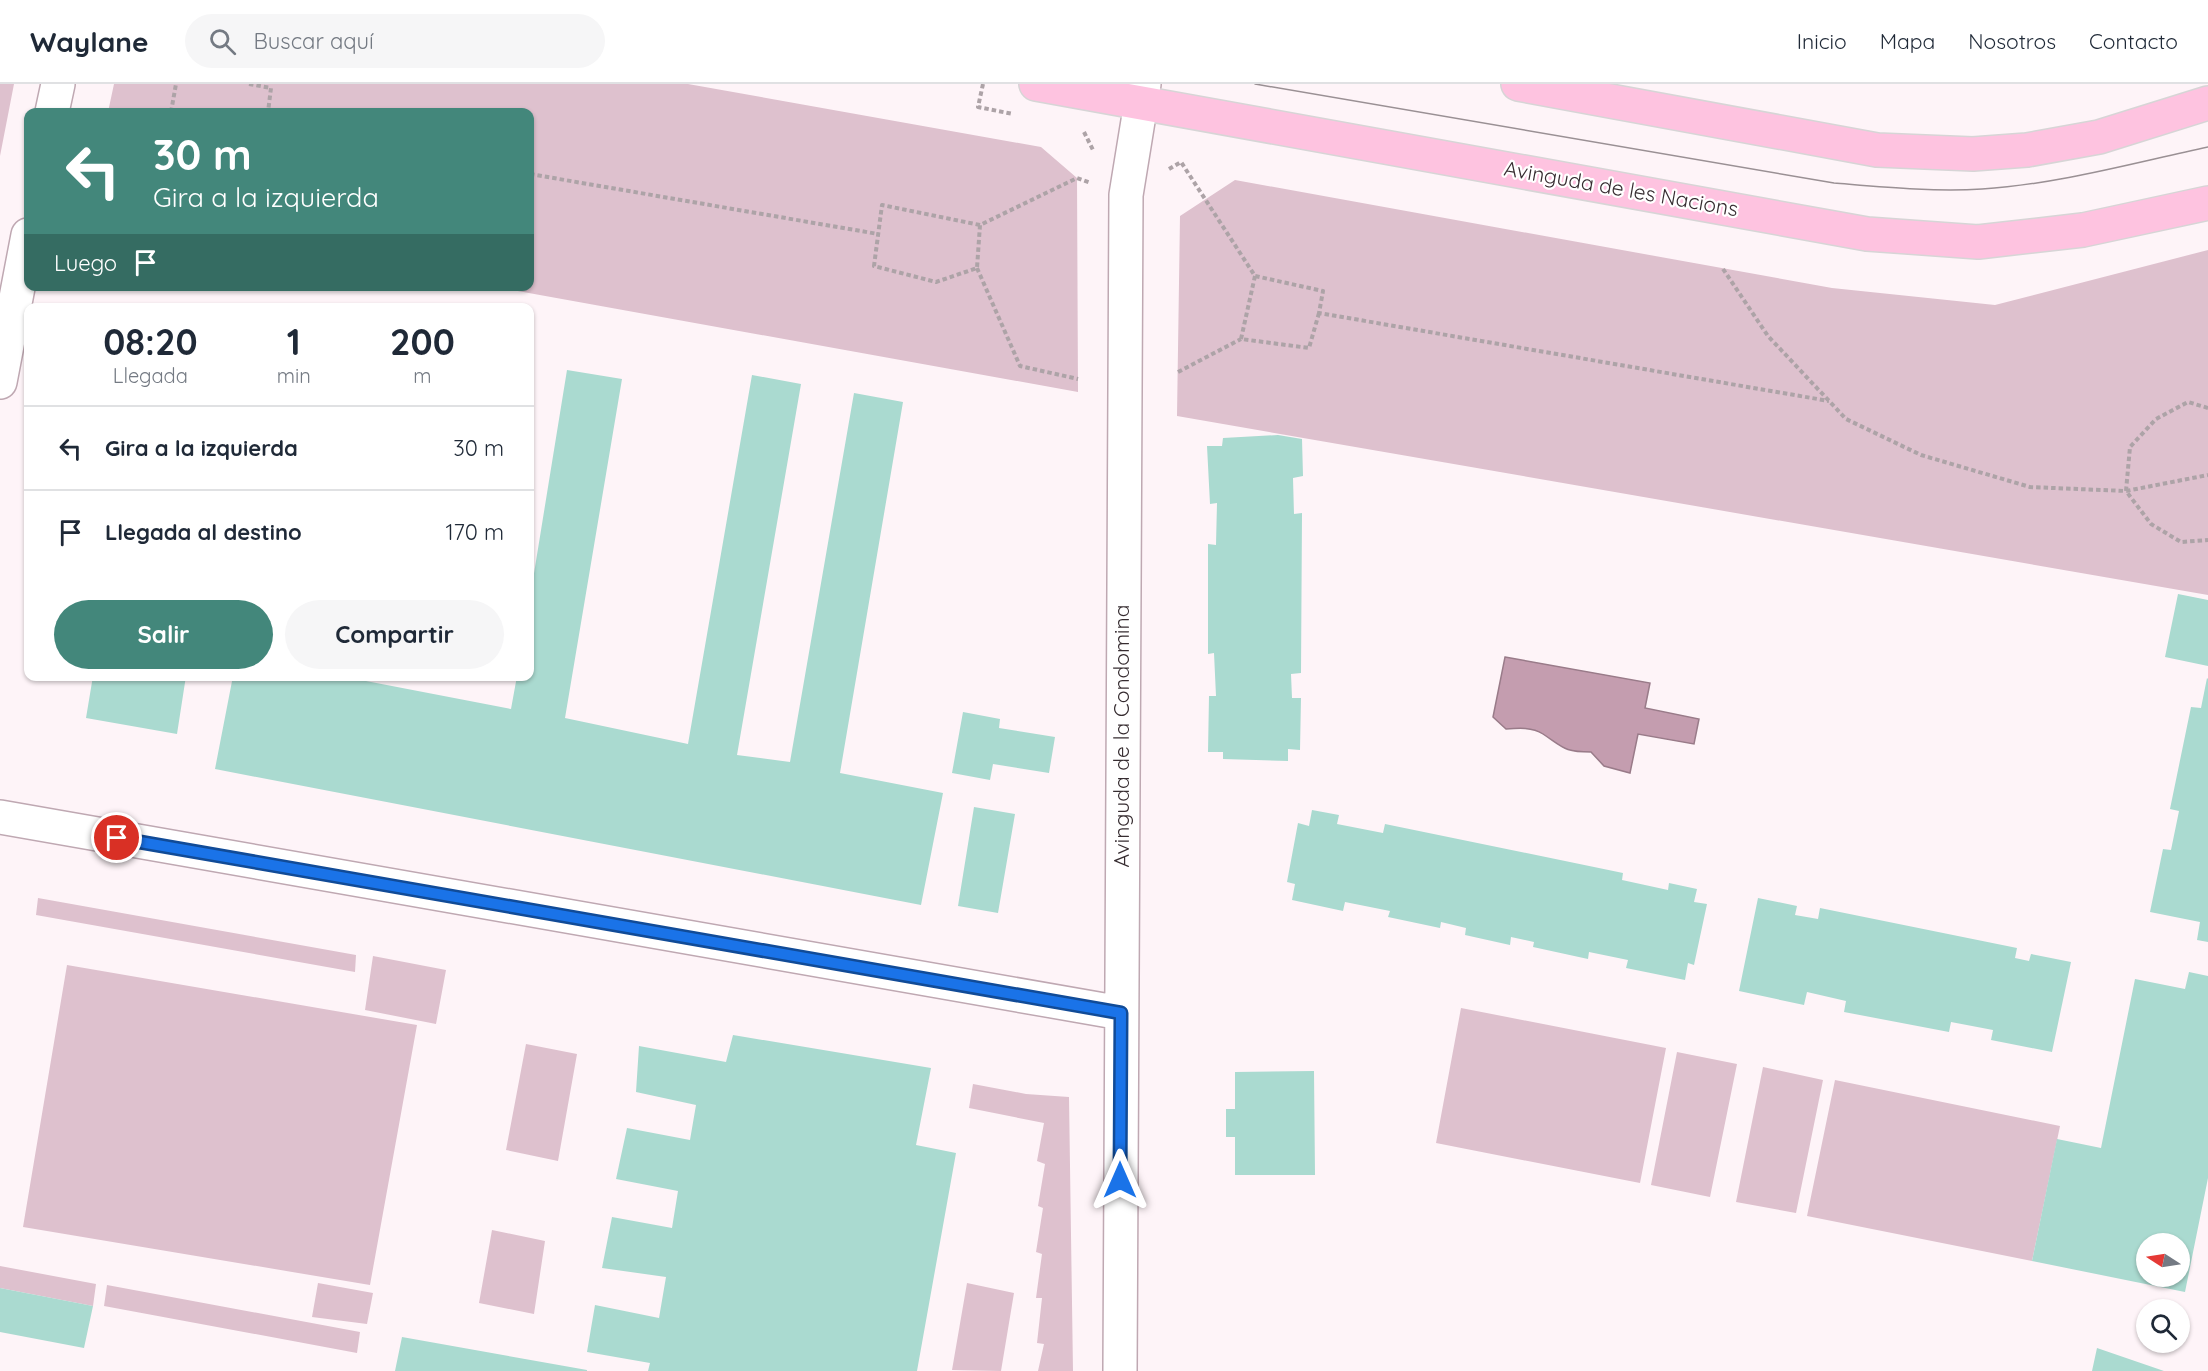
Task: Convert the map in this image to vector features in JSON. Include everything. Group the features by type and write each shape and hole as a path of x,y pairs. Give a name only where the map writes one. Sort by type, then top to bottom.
{"main road":[{"name":"Avinguda de les Nacions","path":"1036,84 1143,94 1867,234 1978,242 2083,230 2208,202"},
{"path":"1518,84 1877,150 1973,154 2027,150 2099,137 2208,103"}],"street":[{"path":"53,108 58,84"},
{"name":"Avinguda de la Condomina","path":"1120,1371 1121,1013 1111,190 1143,94"},
{"path":"0,382 24,256"},
{"path":"0,817 1121,1013"}],"path":[{"path":"172,108 176,84"},
{"path":"249,84 271,88 268,108"},
{"path":"983,84 978,107 1024,117"},
{"path":"1082,129 1094,152 1095,163"},
{"path":"1096,174 1111,190 1157,194 1163,172 1181,162 1255,276 1323,291 1308,348 1241,339 1178,372"},
{"path":"534,175 878,234"},
{"path":"977,267 936,282 874,266 882,205 980,225 1077,178"},
{"path":"980,225 977,267 1020,366 1078,379"},
{"path":"1723,269 1768,336 1846,419 1921,455 2030,487 2126,491 2208,475"},
{"path":"1241,339 1255,276"},
{"path":"1319,313 1829,401"},
{"path":"2208,408 2188,402 2156,419 2130,447 2126,491 2151,524 2181,542 2208,540"}],"shaded area":[{"path":"0,84 14,84 0,156"},
{"path":"114,84 688,84 1041,147 1077,178 1078,392 517,291 534,291 534,108 109,108"},
{"path":"1235,180 1832,288 1995,305 2208,250 2208,595 1177,416 1180,216"},
{"path":"1505,657 1650,683 1645,708 1699,719 1694,744 1638,734 1630,773 1604,766 1591,752 1565,748 1534,730 1506,729 1493,717"},
{"path":"38,898 356,955 355,972 36,915"},
{"path":"373,956 446,970 436,1024 365,1010"},
{"path":"67,965 417,1025 370,1285 23,1227"},
{"path":"1461,1008 1666,1048 1640,1183 1436,1143"},
{"path":"526,1044 577,1054 558,1161 506,1150"},
{"path":"1677,1052 1737,1064 1710,1197 1651,1185"},
{"path":"1763,1067 1823,1080 1796,1213 1736,1202"},
{"path":"1835,1080 2060,1126 2032,1261 1807,1216"},
{"path":"973,1084 1026,1094 1069,1097 1073,1371 1038,1371 1044,1344 1037,1343 1042,1298 1036,1298 1042,1254 1036,1252 1043,1208 1038,1206 1045,1164 1037,1161 1044,1123 969,1108"},
{"path":"492,1230 545,1241 534,1314 479,1303"},
{"path":"0,1266 96,1284 93,1306 0,1288"},
{"path":"318,1283 373,1293 367,1324 312,1317"},
{"path":"967,1283 1014,1293 1001,1371 952,1370"},
{"path":"107,1285 360,1332 357,1353 104,1306"}],"building":[{"path":"567,370 622,379 565,718 688,744 752,375 801,384 737,755 790,762 854,393 903,402 840,773 943,793 921,905 215,769 232,681 366,681 511,709 516,681 534,681 534,573"},
{"path":"1278,435 1302,439 1303,476 1293,478 1294,514 1302,513 1301,673 1291,674 1292,698 1301,698 1300,750 1288,749 1288,761 1223,759 1223,752 1208,752 1209,696 1216,696 1214,653 1208,654 1208,544 1216,545 1217,503 1210,504 1207,446 1222,446 1223,438"},
{"path":"2178,594 2208,600 2208,666 2165,657"},
{"path":"2207,678 2208,942 2197,940 2200,922 2150,912 2163,849 2171,850 2179,811 2170,809 2191,707 2201,708"},
{"path":"92,681 185,681 177,734 86,718"},
{"path":"963,712 1000,719 999,728 1055,737 1049,773 993,764 990,780 952,773"},
{"path":"974,807 1015,814 998,913 958,906"},
{"path":"1312,810 1339,815 1337,824 1383,833 1385,824 1623,873 1622,880 1668,890 1669,883 1697,889 1694,902 1707,904 1694,965 1688,963 1685,980 1626,968 1628,960 1589,952 1588,959 1533,947 1534,942 1511,937 1510,945 1465,935 1466,928 1441,922 1440,928 1388,917 1390,911 1345,902 1343,911 1292,900 1295,884 1287,882 1298,823 1309,826"},
{"path":"1758,898 1797,906 1795,915 1818,919 1820,908 2017,948 2015,958 2029,961 2031,954 2071,962 2052,1052 1991,1040 1993,1030 1951,1022 1949,1032 1844,1012 1846,1001 1807,992 1804,1005 1739,991"},
{"path":"2189,972 2208,976 2208,1178 2190,1267 2190,1233 2136,1233 2136,1282 2032,1261 2057,1139 2101,1148 2135,979 2185,989"},
{"path":"733,1035 931,1068 916,1145 956,1153 917,1371 648,1371 650,1363 587,1352 595,1305 659,1318 666,1277 602,1268 612,1217 672,1228 678,1191 616,1179 627,1128 690,1140 696,1105 636,1092 639,1046 726,1062"},
{"path":"1314,1071 1315,1175 1235,1175 1235,1137 1226,1137 1226,1109 1235,1109 1235,1072"},
{"path":"2160,1287 2186,1287 2185,1292"},
{"path":"0,1288 93,1306 84,1348 0,1332"},
{"path":"402,1337 587,1370 587,1371 395,1371"},
{"path":"2097,1348 2164,1371 2092,1371"}],"tram line":[{"path":"1255,84 1834,183 1889,187 1964,190 2039,183 2208,147"}],"route":[{"path":"117,838 1121,1013 1120,1180"}]}
